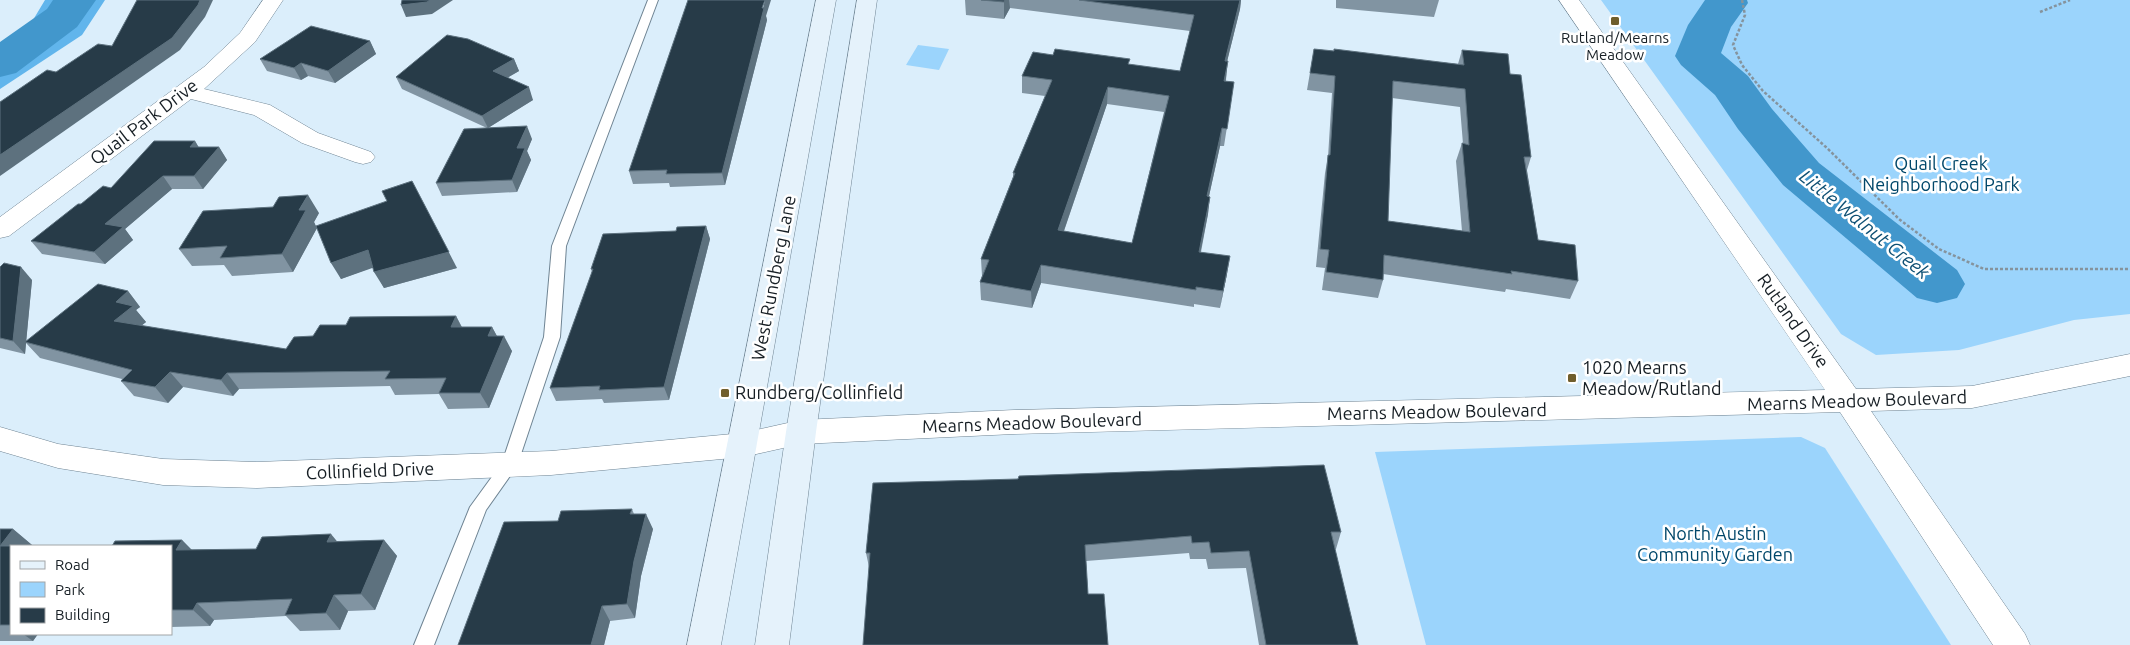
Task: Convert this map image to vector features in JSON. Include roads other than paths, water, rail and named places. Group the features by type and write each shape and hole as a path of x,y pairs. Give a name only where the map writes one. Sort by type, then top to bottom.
{"main road":[{"name":"West Rundberg Lane","path":"772,645 801,432 845,9"},
{"name":"West Rundberg Lane","path":"704,645 743,445 845,9"}],"street":[{"name":"Quail Park Drive","path":"0,230 186,91 246,41 273,0"},
{"name":"Rutland Drive","path":"1569,0 1849,402 2013,645"},
{"path":"186,91 262,110 310,138 363,157"},
{"name":"Mearns Meadow Boulevard","path":"743,445 801,432 1014,422 1849,402 1972,397 2030,388 2130,365"},
{"name":"Collinfield Drive","path":"0,438 58,456 163,472 257,475 509,466 743,445"}],"lane":[{"path":"424,645 479,507 509,466 552,337 559,246 653,0"}],"waterway":[{"path":"0,63 62,18 75,0"},
{"name":"Little Walnut Creek","path":"1726,0 1727,3 1710,25 1697,56 1732,86 1755,119 1801,174 1937,284"}],"place":[{"name":"Rutland/Mearns Meadow","path":"1615,21"},
{"name":"1020 Mearns Meadow/Rutland","path":"1572,378"},
{"name":"Rundberg/Collinfield","path":"725,393"}],"park label":[{"name":"Quail Creek Neighborhood Park","path":"1941,174"},
{"name":"North Austin Community Garden","path":"1715,544"}]}
